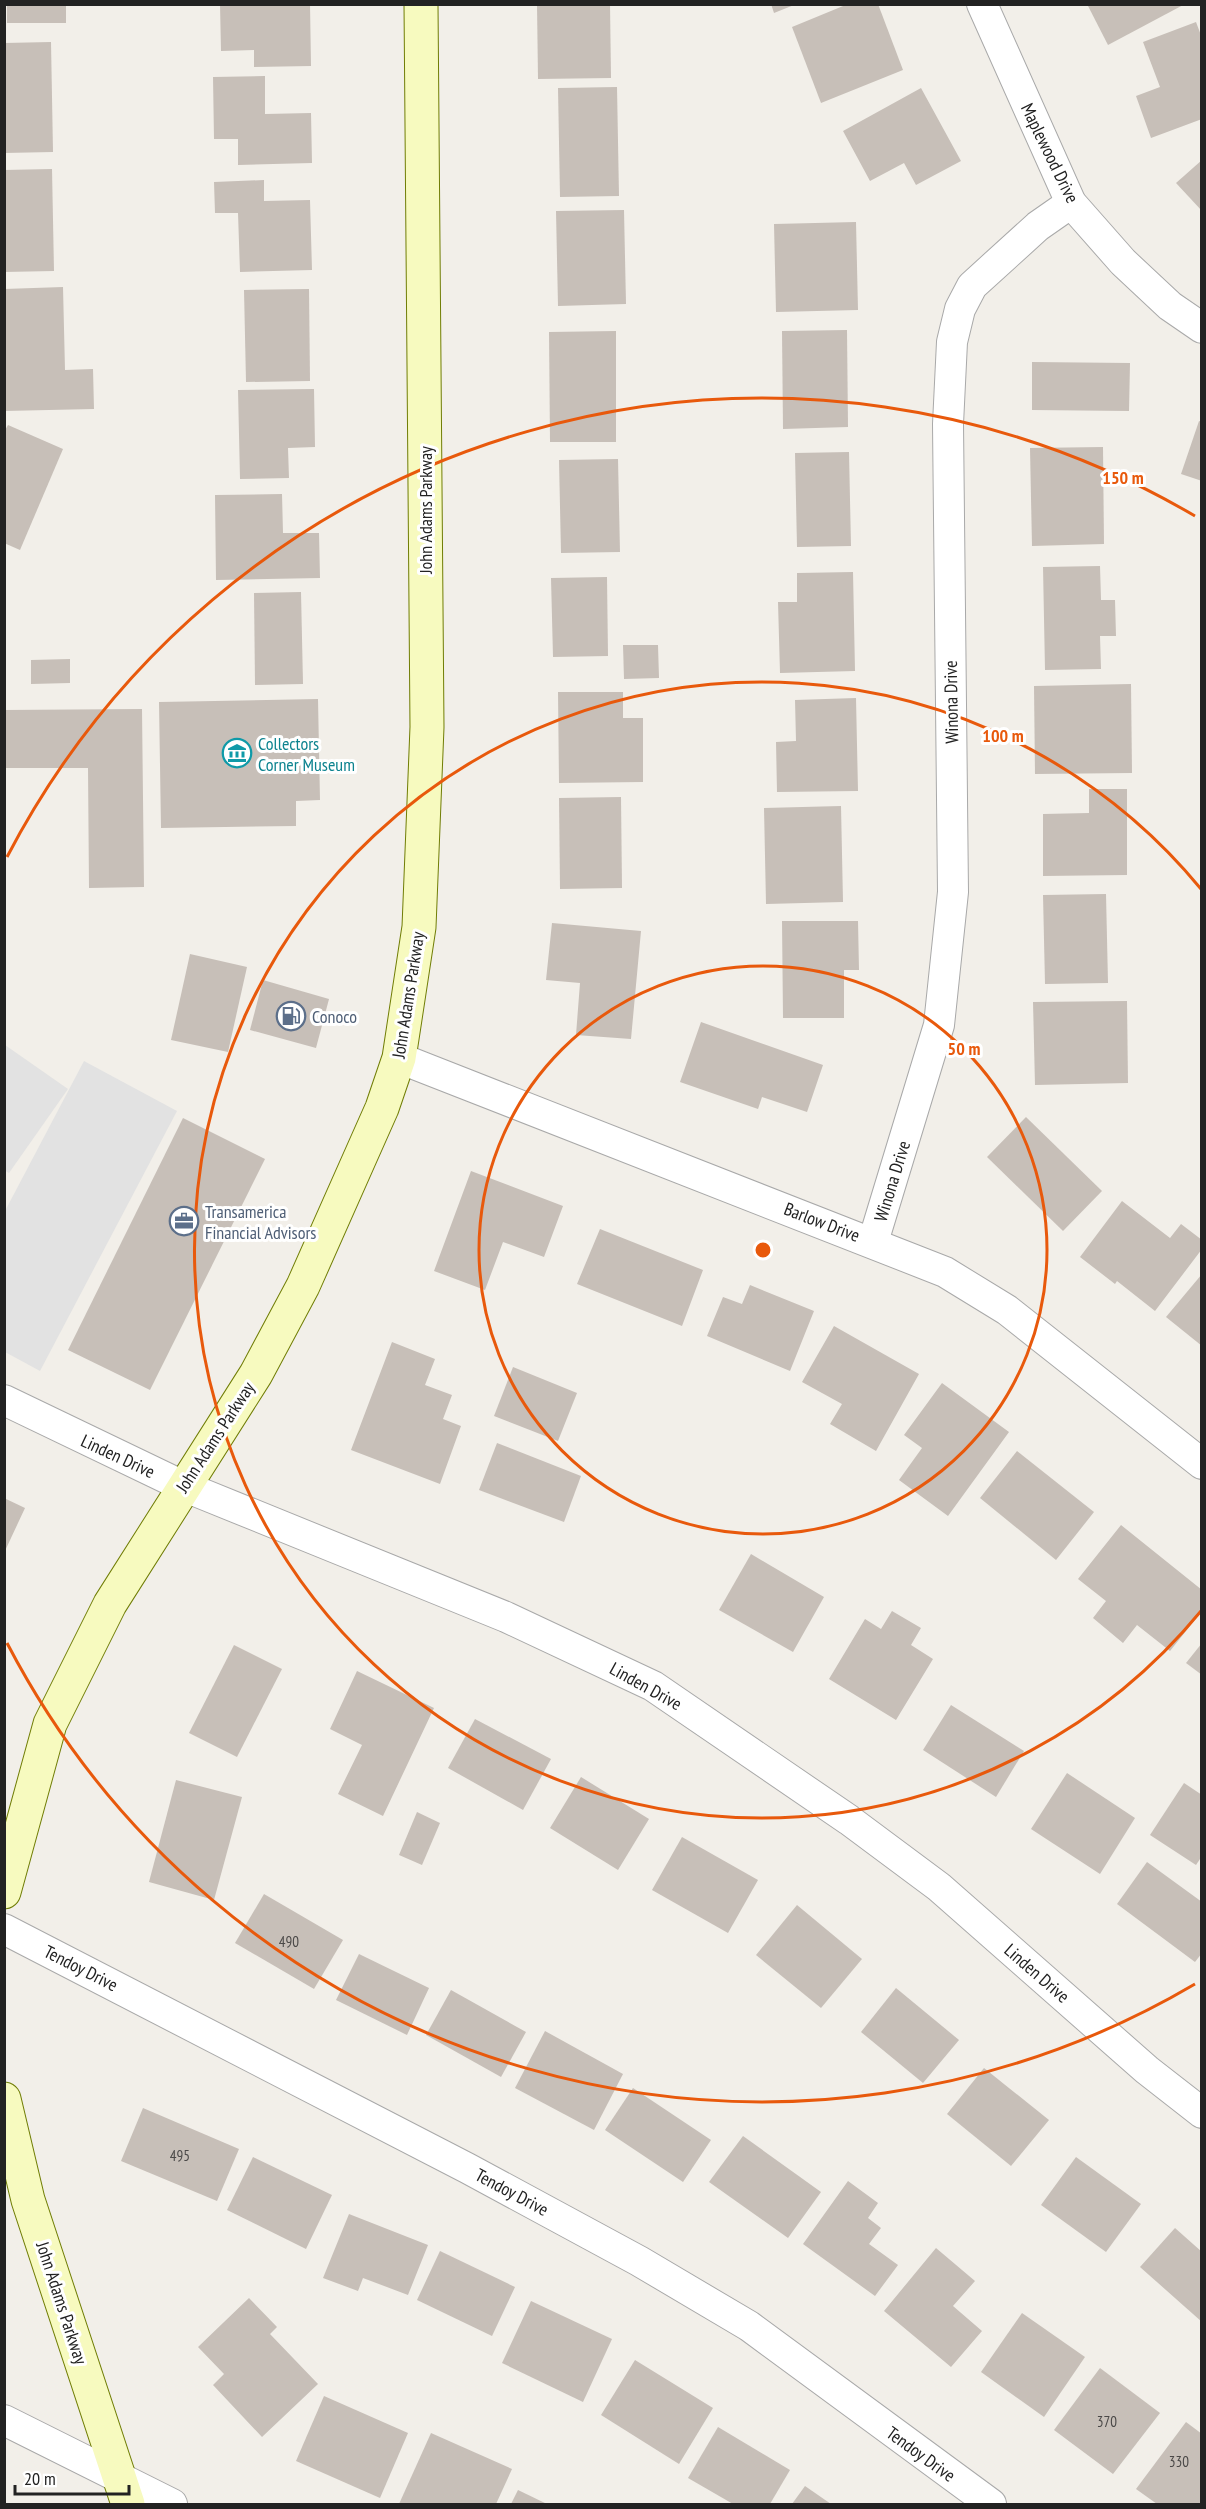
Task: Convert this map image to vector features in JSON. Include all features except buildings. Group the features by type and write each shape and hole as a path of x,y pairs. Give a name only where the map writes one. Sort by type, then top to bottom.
{"street":[{"name":"John Adams Parkway","path":"4,1892 50,1724 110,1605 183,1486 256,1374 303,1286 382,1108 399,1058 419,927 427,727 421,4"},
{"name":"Maplewood Drive","path":"982,4 1071,202 1123,262 1170,306 1202,328"},
{"name":"Winona Drive","path":"873,1242 939,1025 953,892 948,424 952,342 960,309 972,286 1038,226 1071,202"},
{"name":"Barlow Drive","path":"399,1058 945,1272 1007,1310 1202,1464"},
{"name":"Linden Drive","path":"4,1400 183,1486 506,1617 653,1686 849,1820 939,1887 1147,2070 1202,2113"},
{"name":"Tendoy Drive","path":"4,1929 467,2168 639,2261 749,2326 991,2505"},
{"name":"John Adams Parkway","path":"4,2099 28,2200 123,2490"},
{"path":"4,2420 123,2490 172,2505"}],"shaded area":[{"path":"5,1045 68,1089 9,1173 4,1170"},
{"path":"84,1061 177,1111 40,1371 5,1352 5,1211"}],"place":[{"name":"Collectors Corner Museum","path":"237,753"},
{"name":"Conoco","path":"291,1016"},
{"name":"Transamerica Financial Advisors","path":"184,1221"}]}
